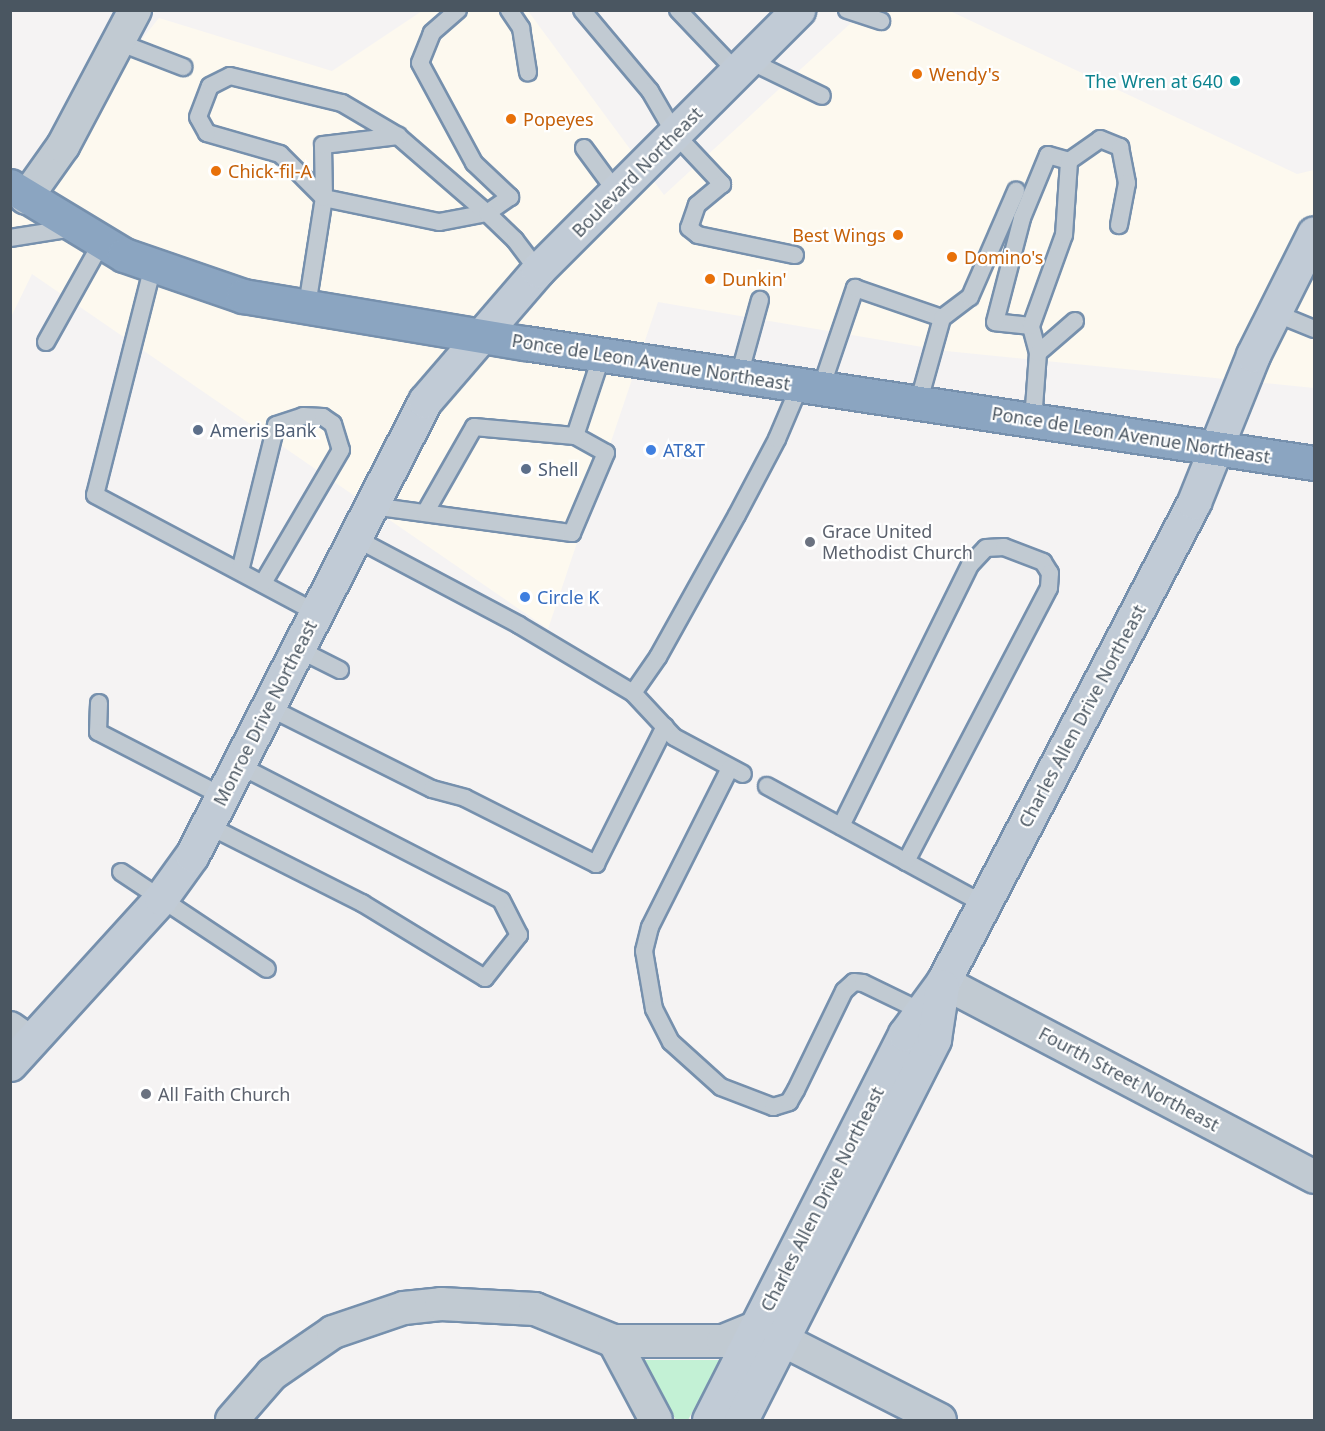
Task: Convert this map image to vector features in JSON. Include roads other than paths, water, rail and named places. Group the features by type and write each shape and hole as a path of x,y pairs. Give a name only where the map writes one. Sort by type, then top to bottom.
{"highway":[{"name":"Ponce de Leon Avenue Northeast","path":"18,192 88,235 153,266 243,296 480,336 1314,463"}],"street":[{"path":"18,192 63,146 135,10"},
{"name":"Boulevard Northeast","path":"480,336 538,270 743,66 794,12"},
{"name":"Charles Allen Drive Northeast","path":"741,1420 769,1333 905,1034 942,982 1194,502 1218,449 1253,355 1314,233"},
{"name":"Monroe Drive Northeast","path":"17,1045 161,898 207,825 425,401 480,336"},
{"name":"Charles Allen Drive Northeast","path":"710,1420 769,1333 934,1039 942,982"},
{"name":"Fourth Street Northeast","path":"942,982 1314,1177"},
{"path":"232,1420 272,1374 301,1351 333,1332 404,1308 441,1304 535,1309 614,1341 723,1341 769,1333 940,1420"},
{"path":"614,1341 656,1420"}],"lane":[{"path":"458,10 432,33 420,63 474,164 510,197 487,213 438,222 324,198 280,154 207,133 198,117 210,86 230,76 342,103 398,136 487,213 538,270"},
{"path":"509,10 521,27 528,72"},
{"path":"582,10 650,91 675,134 723,184 697,204 689,228 698,235 795,255"},
{"path":"678,10 743,66 822,96"},
{"path":"847,10 882,21"},
{"path":"118,42 183,67"},
{"path":"307,306 324,198 323,146 398,136"},
{"path":"1069,161 1100,140 1120,147 1127,183 1119,225"},
{"path":"584,148 617,192"},
{"path":"1031,326 995,322 1022,218 1048,155 1069,161"},
{"path":"1033,421 1038,353 1031,326 1064,235 1069,161"},
{"path":"918,404 942,318 970,297 1016,191"},
{"path":"10,238 88,235 46,342"},
{"path":"153,266 95,495 317,613"},
{"path":"633,693 658,657 777,439 810,387 855,288 942,318"},
{"path":"739,376 760,300"},
{"path":"1275,313 1314,329"},
{"path":"1038,353 1075,321"},
{"path":"575,436 602,354"},
{"path":"240,571 276,425 303,416 323,417 333,424 341,450 263,583"},
{"path":"372,506 425,513 572,532 606,453 575,436 474,427 425,513"},
{"path":"355,538 519,626 633,693 674,737 706,757 736,771 650,927 644,951 654,1009 671,1042 721,1087 773,1107 789,1102 844,991 854,982 863,983 921,1011"},
{"path":"841,826 970,565 986,548 1004,547 1043,562 1050,573 1049,588 906,862"},
{"path":"298,649 340,670"},
{"path":"99,703 98,732 222,796"},
{"path":"268,707 432,789 465,798 596,864 665,726"},
{"path":"207,825 362,903 485,978 519,935 501,900 238,765"},
{"path":"767,786 983,904"},
{"path":"121,872 267,969"}],"place":[{"name":"Wendy's","path":"917,74"},
{"name":"The Wren at 640","path":"1235,81"},
{"name":"Popeyes","path":"511,119"},
{"name":"Chick-fil-A","path":"216,171"},
{"name":"Best Wings","path":"898,235"},
{"name":"Domino's","path":"952,257"},
{"name":"Dunkin'","path":"710,279"},
{"name":"Ameris Bank","path":"198,430"},
{"name":"AT&T","path":"651,450"},
{"name":"Shell","path":"526,469"},
{"name":"Grace United Methodist Church","path":"810,542"},
{"name":"Circle K","path":"525,597"},
{"name":"All Faith Church","path":"146,1094"}]}
